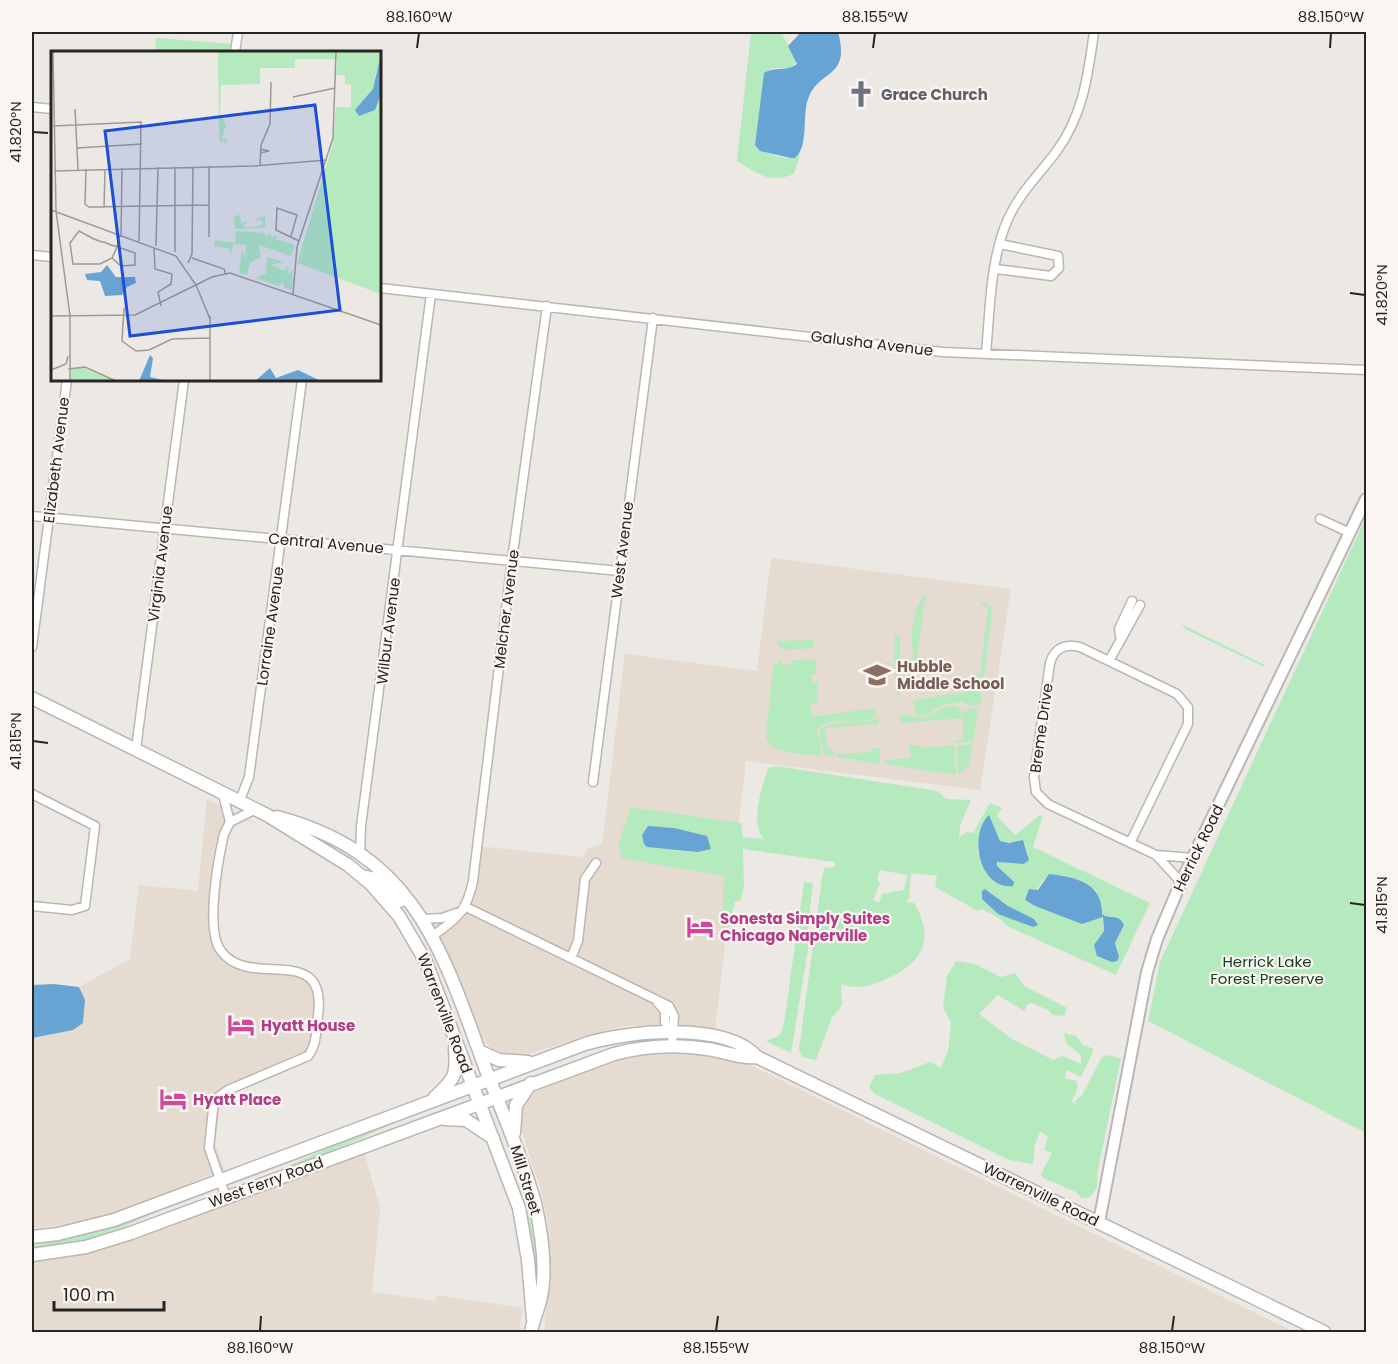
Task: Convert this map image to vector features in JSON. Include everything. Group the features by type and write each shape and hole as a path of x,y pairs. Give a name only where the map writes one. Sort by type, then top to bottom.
{"main road":[{"name":"Warrenville Road","path":"32,698 240,800 363,876 399,916 420,948 474,1086 596,1041 626,1034 671,1032 732,1041 749,1047 757,1057 1324,1332"},
{"name":"Warrenville Road","path":"262,812 304,825 343,844 393,881 434,935 490,1080"},
{"path":"363,876 379,880 405,906 422,929 434,935"},
{"path":"429,1103 448,1084 456,1072 454,1035"},
{"name":"Warrenville Road","path":"496,1096 614,1054 672,1046 711,1049 746,1058 757,1057"},
{"path":"479,1051 506,1062 536,1062"},
{"name":"Mill Street","path":"490,1080 532,1192 539,1227 541,1296 532,1319"},
{"path":"514,1143 514,1111 531,1083"},
{"name":"West Ferry Road","path":"32,1237 97,1226 474,1086"},
{"name":"Mill Street","path":"474,1086 523,1224 532,1319 531,1332"},
{"name":"West Ferry Road","path":"32,1255 107,1241 496,1096"},
{"path":"436,1118 466,1120 493,1139"}],"street":[{"path":"235,51 238,32"},
{"path":"986,354 996,269 1007,220 1020,197 1056,152 1074,121 1086,87 1094,32"},
{"path":"32,107 51,109"},
{"path":"996,269 1051,276 1059,268 1058,256 1000,244"},
{"path":"32,255 51,257"},
{"name":"Galusha Avenue","path":"381,288 940,351 1366,370"},
{"name":"Wilbur Avenue","path":"360,855 361,826 431,294"},
{"name":"Melcher Avenue","path":"464,909 473,881 512,560 547,306"},
{"name":"West Avenue","path":"593,782 653,318"},
{"name":"Elizabeth Avenue","path":"32,647 67,381"},
{"name":"Virginia Avenue","path":"136,749 184,381"},
{"name":"Lorraine Avenue","path":"240,800 249,777 302,381"},
{"name":"Herrick Road","path":"1099,1222 1147,972 1161,929 1181,882 1366,499"},
{"name":"Central Avenue","path":"32,516 620,570"},
{"path":"1320,519 1350,533"},
{"path":"1109,661 1120,636 1125,634 1136,603"},
{"name":"Breme Drive","path":"1130,843 1188,724 1189,711 1186,702 1177,694 1074,645 1062,647 1052,657 1034,782 1036,792 1044,801 1130,843 1156,855 1193,858"},
{"path":"222,791 230,822 223,839 213,918 217,946 226,958 239,964 295,972 309,977 317,984 320,1002 315,1041 308,1056 228,1090 214,1100 209,1148 226,1197"},
{"path":"32,794 95,826 85,906 72,910 32,906"},
{"path":"230,822 262,812"},
{"path":"343,844 352,840 361,826"},
{"name":"Breme Drive","path":"1156,855 1181,882"},
{"path":"571,958 578,941 585,879 596,863"},
{"path":"434,935 453,921 464,909"},
{"path":"423,919 442,918 464,909 665,1003 672,1009 675,1024 671,1032 672,1046"}],"shaded area":[{"path":"771,558 1011,589 980,790 746,761 715,1031 624,1026 523,1056 507,1057 492,1050 483,1039 434,926 467,904 477,846 582,857 588,848 602,844 625,654 757,671"},
{"path":"207,799 256,823 244,820 236,824 226,841 217,917 220,943 228,953 242,960 305,970 317,979 323,990 319,1041 311,1057 303,1063 221,1099 215,1143 224,1169 117,1214 89,1222 32,1228 32,1038 76,1028 83,1023 85,1005 79,987 130,959 139,885 198,891"},
{"path":"672,1051 705,1054 746,1063 1294,1332 544,1332 550,1269 547,1219 540,1188 520,1126 520,1106 527,1097 541,1088 583,1069 629,1056"},
{"path":"364,1151 380,1208 372,1292 435,1301 436,1295 523,1308 519,1332 32,1332 32,1259 79,1254 170,1227 247,1194"}],"green space":[{"path":"751,32 781,32 797,61 792,68 772,68 764,74 755,145 768,154 779,157 795,158 800,154 794,174 786,177 764,176 737,161"},
{"path":"156,38 233,44 232,51 155,51"},
{"name":"Herrick Lake Forest Preserve","path":"1366,517 1366,1133 1148,1021 1160,962"},
{"path":"925,596 931,597 925,599 916,666 912,635 916,611"},
{"path":"983,602 990,606 992,614 984,676 973,679 973,674 980,673 988,607 981,605"},
{"path":"1181,624 1265,665 1264,667 1187,630"},
{"path":"895,634 900,636 900,694 897,696 894,669"},
{"path":"814,640 814,648 785,650 778,646 776,641"},
{"path":"815,659 816,674 811,675 812,682 817,682 818,703 811,704 812,717 875,708 876,716 857,722 834,721 824,724 817,733 821,743 821,756 781,750 774,747 766,736 773,666 780,660 783,665 791,664 793,660"},
{"path":"916,666 923,668 921,675 917,669"},
{"path":"978,690 982,695 981,704 970,706 962,701 943,705 924,715 916,715 913,700"},
{"path":"948,706 957,706 962,713 969,709 978,709 973,741 956,743 956,740 963,739 963,718 902,723 900,714 924,718"},
{"path":"878,718 879,724 825,728 828,749 833,749 834,756 825,755 819,733 822,728 836,723 863,722"},
{"path":"973,744 969,766 958,775 957,746"},
{"path":"921,745 922,748 954,745 956,775 885,764 885,760 912,758 908,746"},
{"path":"871,748 880,748 880,764 837,757 836,749 838,754 871,752"},
{"path":"776,766 938,791 946,799 971,800 960,826 959,838 966,832 973,833 990,803 1002,808 997,816 1015,835 1040,815 1043,816 1033,847 1150,903 1116,975 1007,926 1002,920 982,909 978,911 935,887 937,876 911,873 909,899 905,902 914,903 921,916 924,928 922,949 909,966 875,984 858,987 841,984 842,1005 832,1018 816,1060 802,1057 799,1049 822,879 824,868 835,867 835,862 743,849 744,885 741,900 735,902 732,914 735,917 729,927 722,929 724,876 621,858 619,841 631,807 741,823 743,837 763,839 759,831 757,813 768,768","holes":["991,821 1000,841 1025,844 1028,855 1025,864 998,862 997,866 1010,879 986,872 977,851","880,870 908,875 904,890 882,894 879,903 873,900 880,884 877,878","1064,875 1096,890 1102,904 1102,914 1124,925 1115,944 1118,950 1097,940 1104,931 1102,917 1082,924 1035,906 1036,891 1043,880","985,889 1008,906 1034,919 1030,926 1022,923"]},
{"path":"804,882 813,883 807,938 809,943 791,1053 766,1041 780,1035 784,1023"},
{"path":"956,961 975,964 1001,977 1015,973 1024,986 1067,1008 1064,1016 1053,1015 1048,1010 1032,1003 1027,1005 1024,1011 998,995 979,1014 1012,1039 1053,1060 1063,1056 1081,1064 1081,1055 1066,1043 1064,1033 1076,1036 1083,1045 1094,1049 1081,1077 1067,1070 1065,1078 1076,1081 1078,1087 1072,1101 1076,1105 1075,1101 1082,1095 1102,1057 1109,1055 1121,1059 1097,1174 1097,1188 1089,1198 1082,1198 1076,1192 1043,1178 1041,1174 1052,1153 1044,1150 1048,1136 1040,1132 1035,1144 1033,1164 1009,1160 875,1094 869,1087 875,1075 901,1073 930,1062 941,1068 948,1051 951,1023 943,1007 947,976"},
{"path":"415,1114 314,1159 251,1183 369,1129"},
{"path":"507,1161 522,1194 531,1223 536,1253 537,1289 528,1225"},
{"path":"199,1193 125,1226 64,1247 32,1250 32,1246 93,1232"}],"water":[{"path":"801,32 838,32 841,47 837,66 819,82 808,99 802,146 795,158 791,158 760,151 755,145 764,73 797,64 788,46"},
{"path":"989,815 1000,841 1009,843 1023,840 1029,860 1024,864 997,862 997,866 1014,882 1013,886 1001,885 992,879 980,860 979,835"},
{"path":"648,826 674,828 707,836 711,849 698,852 647,847 642,835"},
{"path":"1049,874 1069,877 1086,883 1098,895 1102,914 1122,921 1124,925 1115,943 1119,957 1117,961 1112,962 1097,956 1094,945 1104,931 1103,917 1082,924 1025,900 1029,889 1038,890"},
{"path":"985,889 1008,906 1034,919 1038,925 1033,927 998,914 982,899 982,891"},
{"path":"54,984 79,987 85,1000 83,1023 73,1030 32,1038 32,985"}],"place":[{"name":"Grace Church","path":"861,94"},
{"name":"Hubble Middle School","path":"877,675"},
{"name":"Sonesta Simply Suites Chicago Naperville","path":"700,927"},
{"name":"Hyatt House","path":"241,1025"},
{"name":"Hyatt Place","path":"173,1099"}]}
